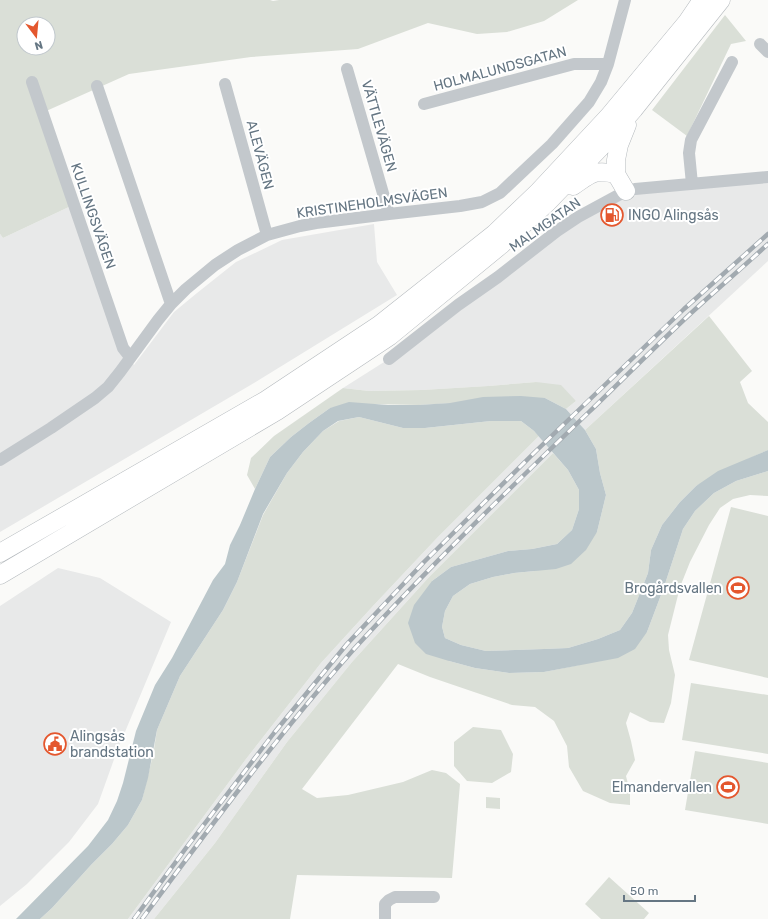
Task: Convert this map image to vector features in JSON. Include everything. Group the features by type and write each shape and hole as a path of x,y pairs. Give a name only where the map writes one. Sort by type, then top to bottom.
{"highway":[{"path":"0,553 266,400 385,320 494,234 539,191 608,118 702,0"},
{"path":"0,575 277,411 390,336 501,245 548,202 600,148 721,0"},
{"path":"626,191 616,174 616,160 619,145 634,108"},
{"path":"548,202 597,172 616,174"}],"street":[{"name":"KRISTINEHOLMSVÄGEN","path":"0,460 95,398 108,387 158,320 186,289 215,265 238,250 266,235 316,223 468,205 482,202 500,193 552,144 589,102 601,82 608,64 625,0"},
{"path":"692,184 689,153 691,140 732,62"},
{"name":"HOLMALUNDSGATAN","path":"424,104 574,64 608,64"},
{"name":"VÄTTLEVÄGEN","path":"347,69 389,214"},
{"name":"KULLINGSVÄGEN","path":"32,82 123,348 130,357"},
{"name":"ALEVÄGEN","path":"225,84 266,235"},
{"path":"97,86 171,304"},
{"name":"MALMGATAN","path":"389,359 557,231 578,217 626,191 768,177"},
{"path":"385,919 385,904 395,897 434,898"}],"shaded area":[{"path":"0,0 578,0 544,21 507,32 477,34 428,23 358,49 251,57 129,74 44,112 71,206 3,238 0,234"},
{"path":"725,15 746,41 731,44 687,136 652,110"},
{"path":"768,179 768,261 585,430 566,409 576,401 536,382 422,390 369,391 343,388 433,331 583,217 635,194"},
{"path":"71,206 120,344 134,365 174,312 236,262 282,240 374,224 377,262 397,295 254,383 0,532 0,234 3,238"},
{"path":"709,316 752,371 740,382 748,403 768,422 768,450 696,486 680,502 662,525 651,550 648,573 632,613 620,630 598,639 568,648 486,651 461,645 445,638 442,627 445,611 453,596 470,584 493,577 535,571 597,532 606,495 596,449 585,430"},
{"path":"536,382 561,385 576,401 566,409 545,398 418,405 370,404 330,408 291,437 270,457 255,489 247,475 251,458 274,436 343,388 369,391 422,390"},
{"path":"521,396 545,398 566,409 585,430 596,449 606,495 597,532 586,550 571,564 556,569 514,573 493,577 470,584 453,596 445,611 442,627 445,638 461,645 486,651 568,648 598,639 620,630 632,613 648,573 651,550 662,525 680,502 696,486 718,471 768,450 768,471 736,481 714,493 695,511 683,529 664,587 647,632 635,649 618,658 544,672 509,673 475,668 426,654 415,643 408,623 414,605 432,581 451,567 508,551 532,549 557,544 572,530 579,509 579,490 568,470 534,431 521,421 491,421 425,428 403,428 359,417 338,421 323,431 303,452 287,473 263,514 237,582 223,610 180,676 157,730 148,778 142,800 128,825 112,844 40,919 16,919 88,846 108,820 117,801 123,783 136,731 155,685 172,658 213,580 225,564 230,545 270,457 291,437 330,408 349,402 388,405 418,405 450,403 483,397"},
{"path":"359,417 403,428 425,428 491,421 521,421 539,436 437,538 321,663 246,759 128,919 40,919 112,844 128,825 142,800 153,755 157,730 180,676 223,610 237,582 263,515 287,473 303,452 323,431 339,421"},
{"path":"539,436 553,453 429,577 352,662 287,742 215,843 154,919 128,919 246,759 321,663 437,538"},
{"path":"553,453 568,470 579,490 579,509 572,530 557,544 532,549 508,551 451,567 432,581 449,661 475,668 509,673 544,672 579,665 647,632 664,587 683,529 695,511 714,493 736,481 768,471 768,496 750,495 733,499 720,508 709,525 690,562 680,587 668,635 669,650 675,675 671,703 664,723 650,722 630,712 626,723 635,760 626,776 630,792 630,805 610,803 583,791 569,767 567,746 554,721 535,707 512,705 430,677 398,664 302,789 317,798 348,795 403,782 432,770 446,773 460,784 452,878 297,875 290,919 154,919 215,843 287,742 352,662 429,577"},
{"name":"Brogårdsvallen","path":"731,507 768,516 768,678 689,660"},
{"path":"58,568 100,578 171,622 117,751 98,804 69,842 27,884 0,906 0,606"},
{"path":"691,683 768,695 768,754 682,740"},
{"path":"473,727 501,730 513,754 511,772 492,783 467,781 454,766 454,742"},
{"name":"Elmandervallen","path":"695,751 768,763 768,824 685,810"},
{"path":"486,797 500,798 500,809 486,808"},
{"path":"609,877 649,913 644,919 601,919 585,904"}],"railway":[{"path":"134,919 274,733 347,644 424,562 536,451 684,309 768,234"},
{"path":"142,919 271,748 382,618 529,470 689,315 768,244"}],"place":[{"name":"INGO Alingsås","path":"612,215"},
{"name":"Brogårdsvallen","path":"738,588"},
{"name":"Alingsås brandstation","path":"55,744"},
{"name":"Elmandervallen","path":"728,787"}]}
